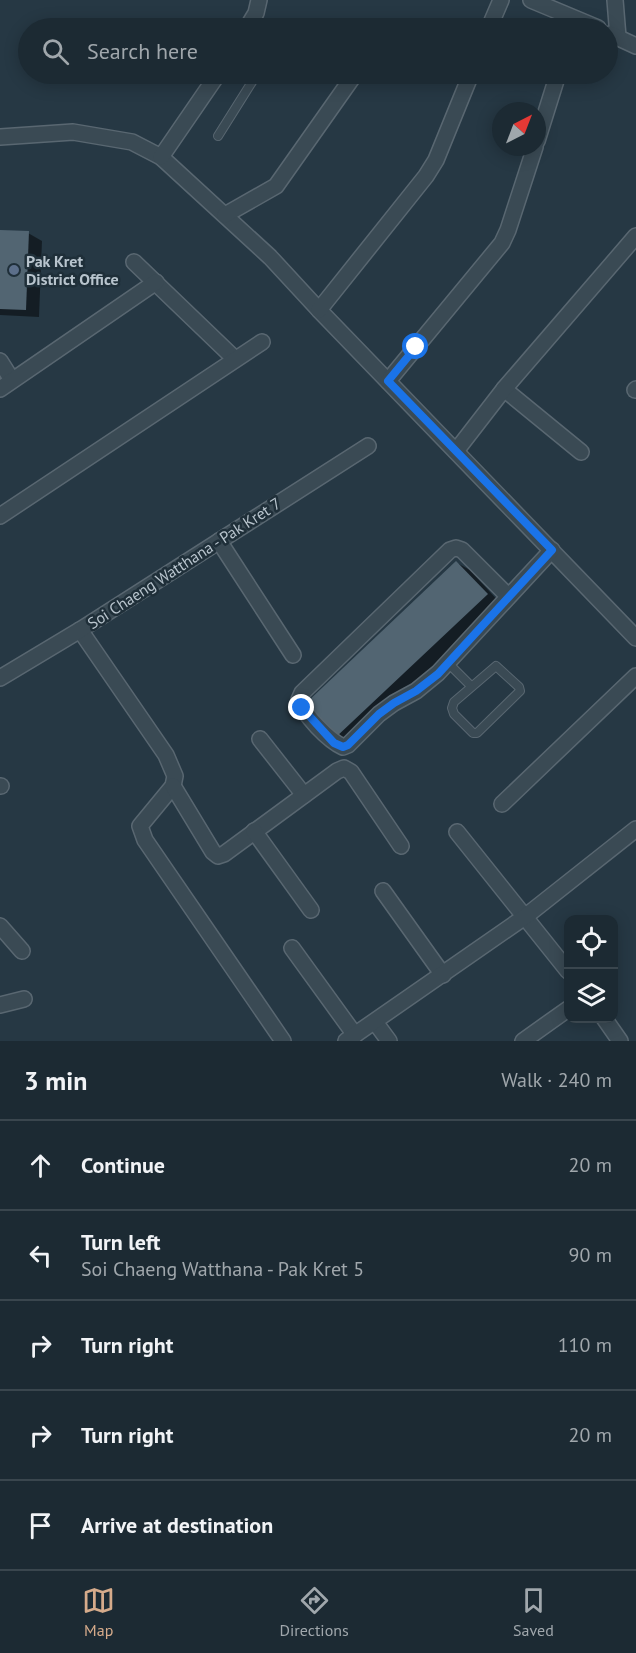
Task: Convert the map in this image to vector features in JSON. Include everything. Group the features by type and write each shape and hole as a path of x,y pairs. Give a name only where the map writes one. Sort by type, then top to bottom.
{"street":[{"path":"253,18 259,0"},
{"path":"493,18 501,0"},
{"path":"531,0 563,18"},
{"path":"614,18 615,0"},
{"path":"618,37 636,46"},
{"path":"161,157 211,84"},
{"path":"225,215 276,186 348,84"},
{"path":"319,310 426,176 436,160 467,84"},
{"path":"546,112 555,84"},
{"path":"0,137 72,132 132,142 161,157 270,257 636,638"},
{"path":"388,381 501,243 508,230 532,156"},
{"path":"456,451 504,389 636,236"},
{"path":"134,262 235,359"},
{"path":"0,361 6,385 156,282"},
{"path":"0,516 262,342"},
{"path":"504,389 581,452"},
{"name":"Soi Chaeng Watthana - Pak Kret 7","path":"0,678 80,630 368,446"},
{"path":"219,541 292,655"},
{"path":"508,596 462,550 456,548 450,550 302,693 299,700 302,708 334,743 343,747 348,745 379,714 438,674 552,550"},
{"path":"80,630 166,755 175,776 173,786 140,826 145,840 283,1041"},
{"path":"502,804 636,676"},
{"path":"260,739 304,795"},
{"path":"173,786 213,852 218,856 344,768 351,772 401,846"},
{"path":"291,948 350,1038 526,916 636,829"},
{"path":"254,831 311,910"},
{"path":"457,832 566,969"},
{"path":"383,891 443,975"},
{"path":"0,926 22,951"},
{"path":"0,1005 24,999"},
{"path":"524,1041 564,1012"},
{"path":"375,1022 389,1041"},
{"path":"607,1023 620,1041"}],"lane":[{"path":"218,136 250,84"},
{"path":"448,663 471,686"},
{"path":"496,666 519,687 520,691 477,733 472,733 454,714 452,708 454,702 471,686 496,666"}],"building":[{"name":"Pak Kret District Office","path":"0,230 29,231 26,310 0,309"},
{"path":"456,561 488,594 335,738 304,705"}],"place":[{"name":"Pak Kret District Office","path":"14,270"}],"route":[{"path":"302,708 334,743 343,747 348,745 379,714 438,674 552,550 388,381 416,347"}]}
